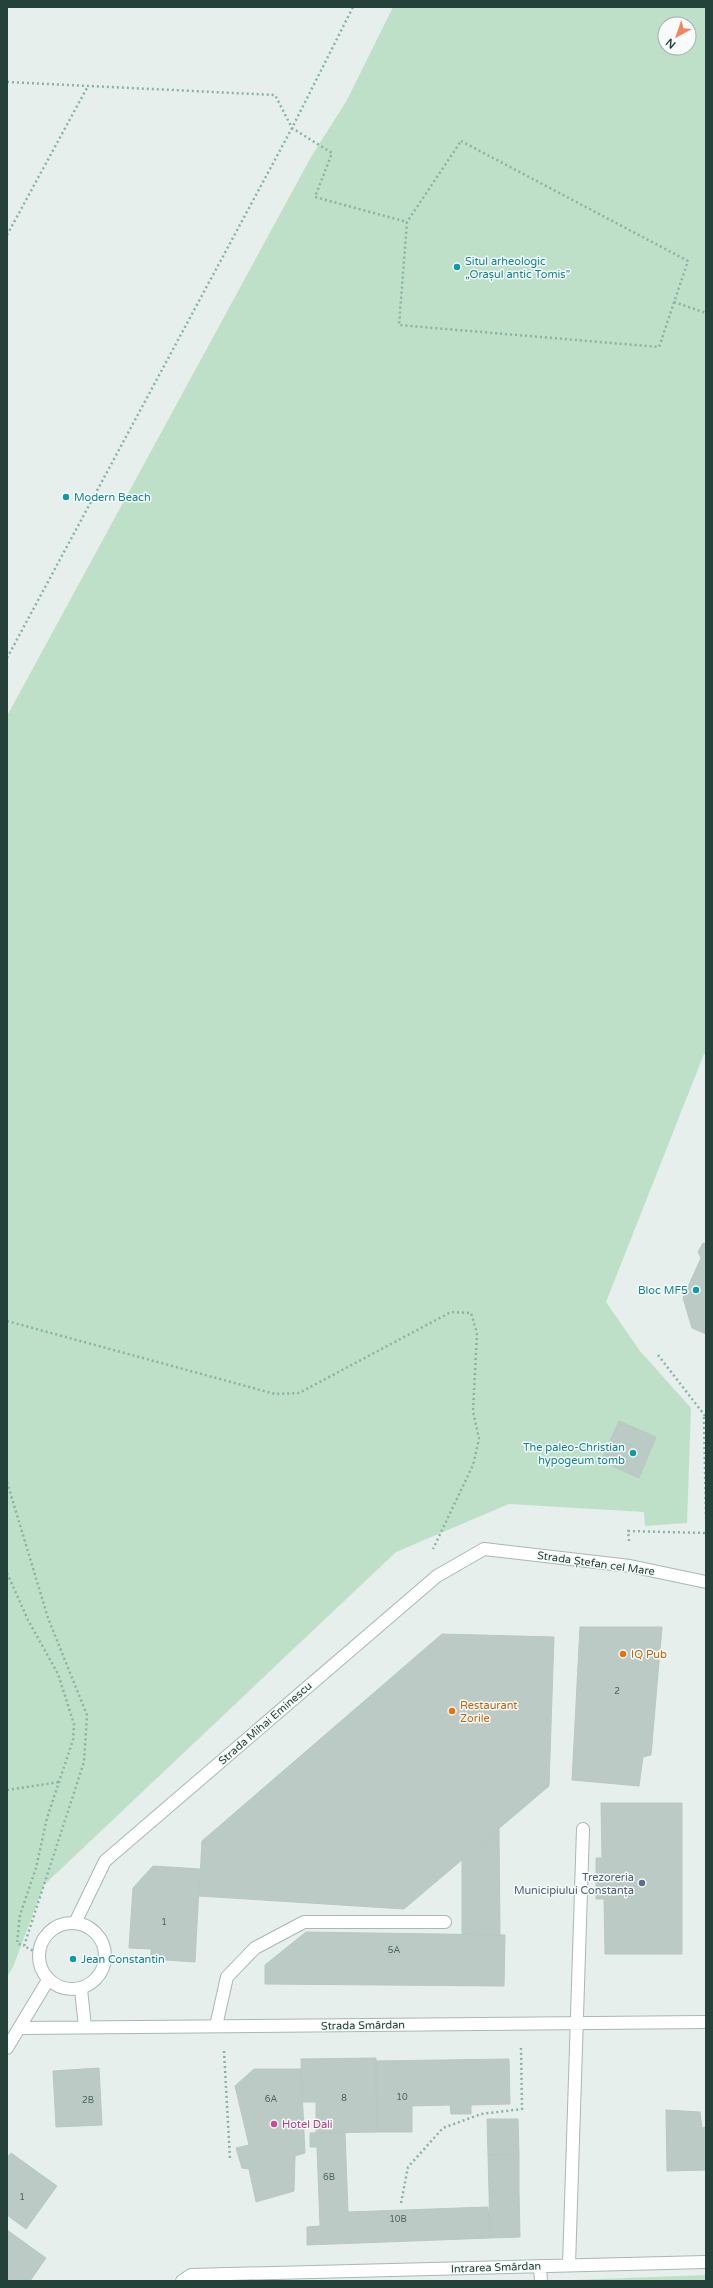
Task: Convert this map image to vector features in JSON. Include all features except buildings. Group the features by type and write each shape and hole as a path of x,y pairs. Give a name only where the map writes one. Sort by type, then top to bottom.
{"street":[{"name":"Strada Ștefan cel Mare","path":"484,1549 630,1566 706,1582"},
{"name":"Strada Mihai Eminescu","path":"75,1924 105,1861 437,1576 484,1549"},
{"path":"569,2266 583,1829"},
{"path":"220,2026 227,1977 254,1948 304,1922 445,1922"},
{"path":"75,1924 86,1926 96,1933 105,1954 104,1966 99,1976 91,1984 81,1989 69,1990 58,1987 48,1980 42,1972 39,1954 41,1942 47,1934 60,1925 75,1924"},
{"path":"7,2048 21,2028 48,1980"},
{"path":"81,1989 85,2027"},
{"name":"Strada Smârdan","path":"21,2028 706,2022"},
{"name":"Intrarea Smârdan","path":"182,2281 191,2275 706,2262"},
{"path":"540,2266 541,2281"}],"path":[{"path":"7,658 292,128 353,7"},
{"path":"7,82 275,95 292,128 332,153 315,197 407,222"},
{"path":"7,235 88,86"},
{"path":"461,141 688,261 659,347 399,325 407,222 461,141"},
{"path":"674,302 706,313"},
{"path":"7,1321 275,1394 288,1395 299,1393 451,1312 471,1313 477,1333 473,1411 479,1439 473,1465 436,1542"},
{"path":"658,1355 705,1417 706,1521"},
{"path":"7,1482 48,1618 87,1714 84,1762 24,1946"},
{"path":"651,1532 706,1533"},
{"path":"7,1573 28,1620 58,1674 74,1724 73,1740 47,1818 36,1868 20,1915 17,1943 39,1954"},
{"path":"7,1790 59,1782"},
{"path":"401,2203 408,2167 443,2128 481,2114 522,2109 521,2023"},
{"path":"220,2026 230,2159"}],"green space":[{"path":"393,7 706,7 706,1055 704,1054 606,1302 640,1351 691,1408 687,1523 645,1526 644,1512 509,1504 396,1552 44,1885 13,1967 7,1977 7,716 311,157 347,100"},
{"path":"706,2275 706,2281 574,2281 574,2280"}],"place":[{"name":"Situl arheologic „Orașul antic Tomis”","path":"457,267"},
{"name":"Modern Beach","path":"66,497"},
{"name":"Bloc MF5","path":"696,1290"},
{"name":"The paleo-Christian hypogeum tomb","path":"633,1453"},
{"name":"IQ Pub","path":"623,1654"},
{"name":"Restaurant Zorile","path":"452,1711"},
{"name":"Trezoreria Municipiului Constanța","path":"642,1883"},
{"name":"Jean Constantin","path":"73,1959"},
{"name":"Hotel Dali","path":"274,2124"}]}
